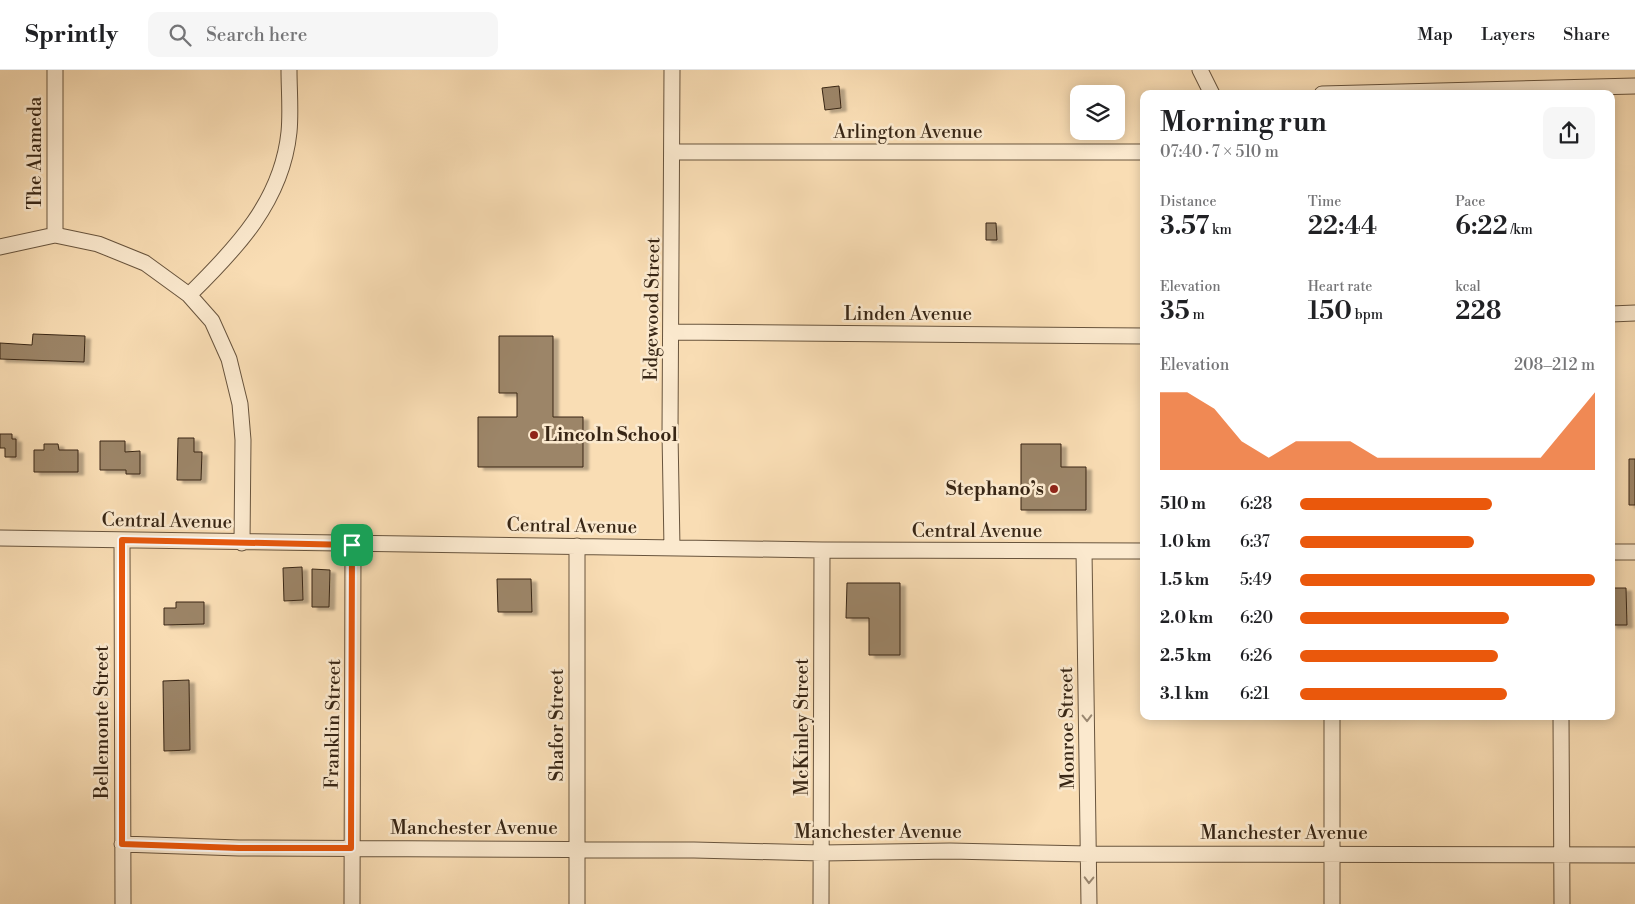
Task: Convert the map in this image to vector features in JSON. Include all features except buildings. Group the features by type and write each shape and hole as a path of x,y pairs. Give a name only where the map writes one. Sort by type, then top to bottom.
{"street":[{"name":"The Alameda","path":"55,70 55,235"},
{"path":"189,296 231,254 254,225 278,180 289,132 289,70"},
{"name":"Edgewood Street","path":"672,70 670,433 672,548"},
{"path":"1200,70 1210,90"},
{"path":"1478,90 1635,86"},
{"name":"Arlington Avenue","path":"673,152 1140,152"},
{"path":"0,247 55,235 98,244 145,263 189,296 212,321 229,359 240,404 243,440 242,543"},
{"path":"1615,314 1635,313"},
{"name":"Linden Avenue","path":"672,332 1140,336"},
{"name":"Central Avenue","path":"0,538 352,545 1140,551"},
{"name":"Bellemonte Street","path":"122,540 123,904"},
{"name":"Franklin Street","path":"352,545 352,904"},
{"name":"Shafor Street","path":"577,546 577,904"},
{"name":"McKinley Street","path":"821,904 822,550"},
{"name":"Monroe Street","path":"1084,551 1089,904"},
{"path":"1615,552 1635,552"},
{"path":"1332,720 1332,904"},
{"path":"1561,720 1562,904"},
{"name":"Manchester Avenue","path":"122,844 239,848 577,849 822,853 950,851 1089,854 1635,855"}],"place":[{"name":"Lincoln School","path":"534,435"},
{"name":"Stephano’s","path":"1054,489"}],"route":[{"path":"122,540 352,545 354,661 351,848 239,848 122,844 122,540"}]}
